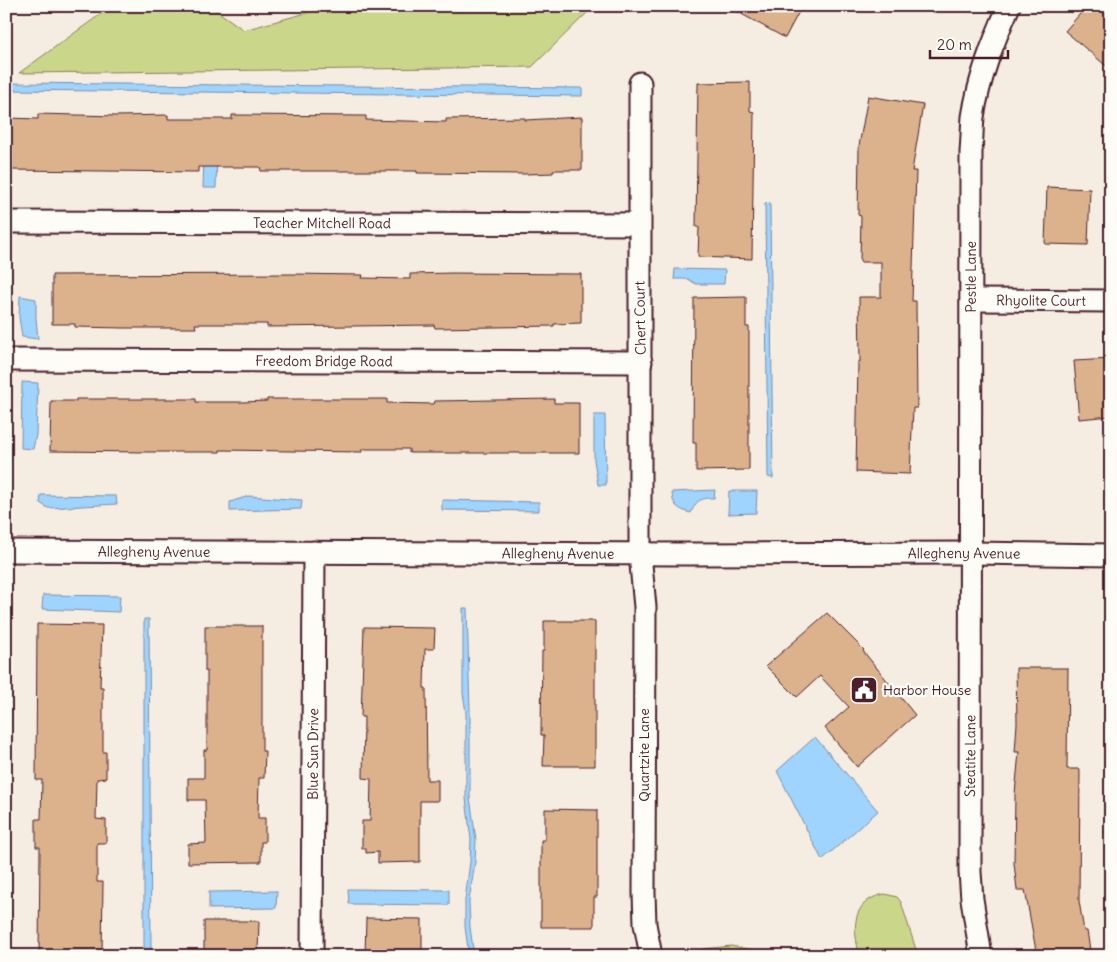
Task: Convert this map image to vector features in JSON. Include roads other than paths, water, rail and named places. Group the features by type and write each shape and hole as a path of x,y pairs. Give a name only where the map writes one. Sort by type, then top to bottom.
{"street":[{"name":"Pestle Lane","path":"971,553 971,152 973,117 994,40 1009,6"},
{"name":"Chert Court","path":"640,83 640,554"},
{"name":"Teacher Mitchell Road","path":"6,222 639,224"},
{"name":"Rhyolite Court","path":"972,300 1111,301"},
{"name":"Freedom Bridge Road","path":"6,360 641,362"},
{"name":"Allegheny Avenue","path":"6,551 1111,555"},
{"name":"Blue Sun Drive","path":"312,956 314,552"},
{"name":"Steatite Lane","path":"971,553 970,872 972,899 981,956"},
{"name":"Quartzite Lane","path":"640,554 645,607 644,893 645,924 651,956"}],"water":[{"path":"6,83 582,88 582,96 6,90"},
{"path":"205,120 218,120 216,188 203,188"},
{"path":"770,203 773,478 768,477 765,204"},
{"path":"675,269 725,270 724,284 696,284 688,279 674,279"},
{"path":"20,296 36,299 38,339 22,337 19,317"},
{"path":"22,382 38,383 36,435 33,449 21,448"},
{"path":"594,415 605,415 606,485 598,485 594,460"},
{"path":"715,490 714,498 700,501 695,505 691,513 677,506 672,497 672,492"},
{"path":"729,491 757,491 756,513 728,514"},
{"path":"41,495 116,496 117,504 48,508 40,503"},
{"path":"249,496 302,500 301,509 230,511 230,502"},
{"path":"442,500 539,502 539,511 442,510"},
{"path":"43,595 120,596 119,612 42,609"},
{"path":"463,608 467,608 470,797 476,840 475,862 469,901 474,956 469,956 465,927 465,900 471,840 466,798"},
{"path":"144,619 149,619 151,955 144,954"},
{"path":"815,737 878,811 822,860 777,771"},
{"path":"348,889 449,890 449,905 349,904"},
{"path":"277,891 276,908 209,909 209,892"}],"place":[{"name":"Harbor House","path":"864,690"}]}
